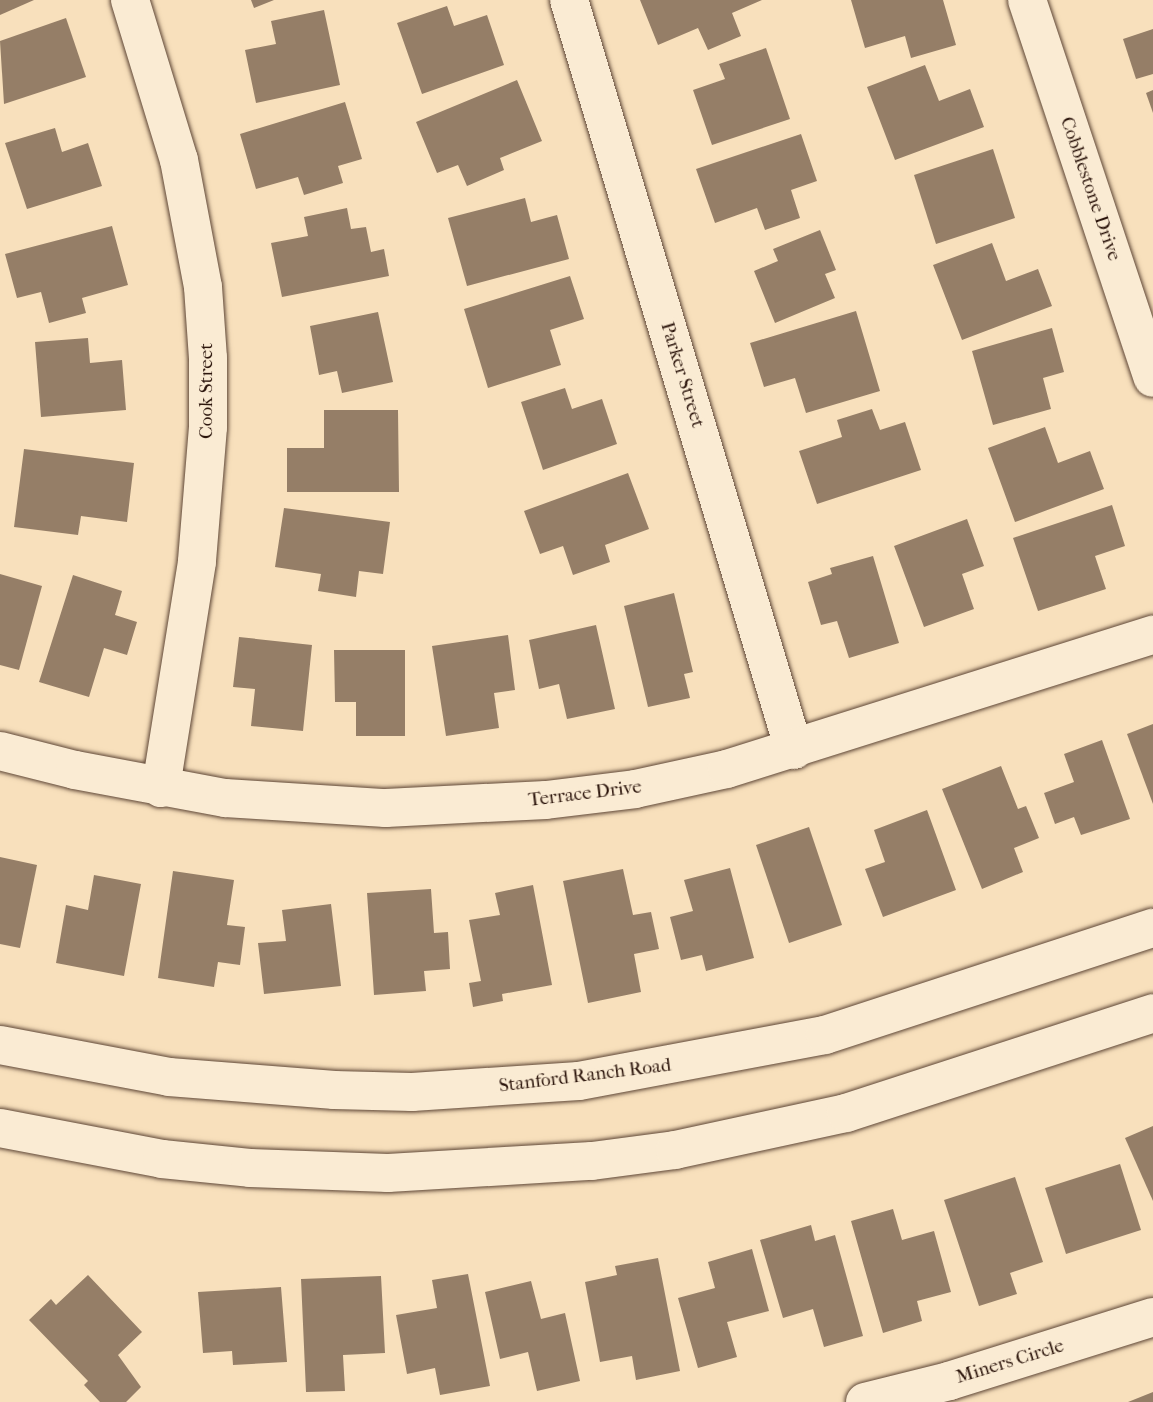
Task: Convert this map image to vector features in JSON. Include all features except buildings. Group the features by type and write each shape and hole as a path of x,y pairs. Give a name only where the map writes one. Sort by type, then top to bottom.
{"street":[{"name":"Cook Street","path":"130,0 179,160 203,288 208,358 208,427 197,562 161,788"},
{"name":"Parker Street","path":"569,0 794,750"},
{"name":"Cobblestone Drive","path":"1027,0 1153,377"},
{"name":"Terrace Drive","path":"0,751 161,788 309,804 459,806 635,789 794,750 1153,635"},
{"name":"Stanford Ranch Road","path":"0,1045 157,1075 298,1088 412,1091 579,1081 825,1035 1153,928"},
{"path":"0,1128 162,1159 250,1168 388,1173 592,1161 675,1150 846,1113 1153,1013"},
{"name":"Miners Circle","path":"865,1402 1153,1317"}]}
